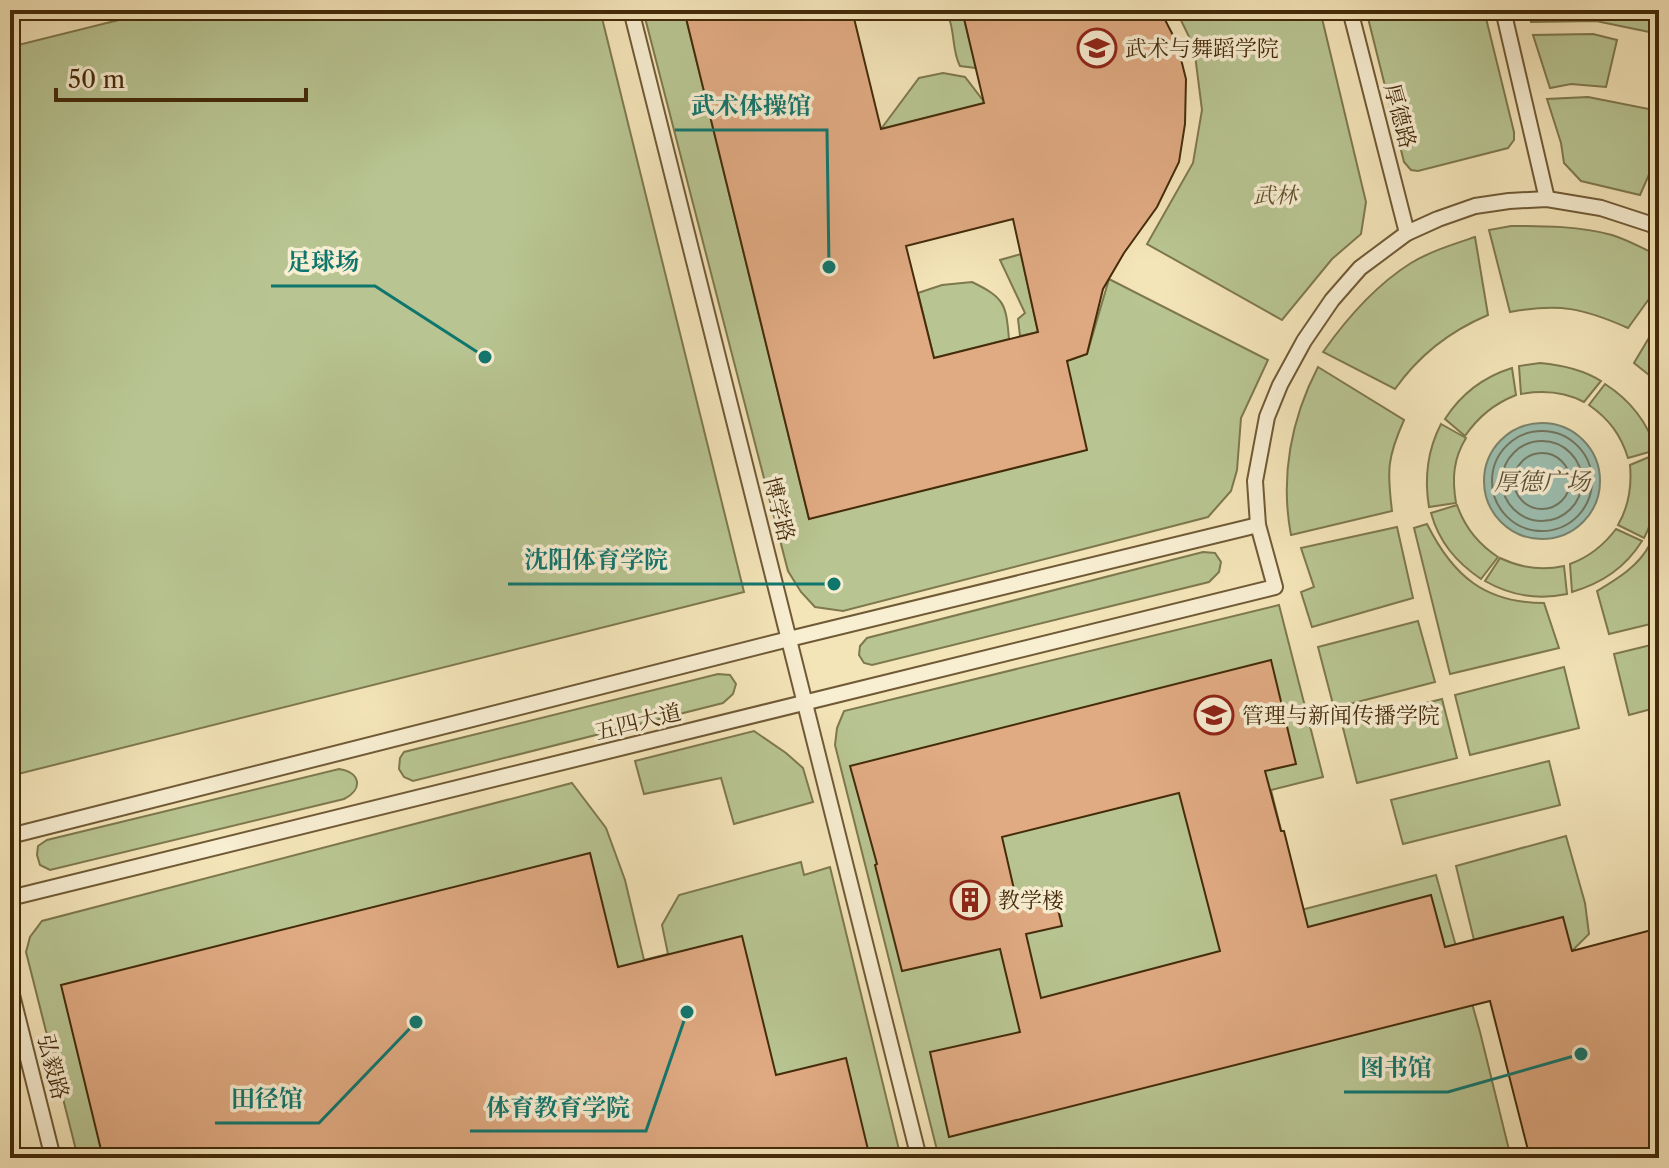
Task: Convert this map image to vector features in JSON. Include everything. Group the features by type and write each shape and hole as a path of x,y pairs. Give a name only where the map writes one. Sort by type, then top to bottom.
{"lane":[{"name":"博学路","path":"631,10 919,1158"},
{"name":"厚德路","path":"1350,10 1407,233"},
{"path":"1503,10 1547,199"},
{"path":"1258,525 1255,481 1260,448 1267,417 1280,385 1304,341 1332,300 1360,268 1407,233 1475,206 1547,199 1601,208 1659,229"},
{"name":"五四大道","path":"10,836 789,639 1258,525 1275,587 10,898"},
{"name":"弘毅路","path":"10,987 53,1158"}],"green space":[{"path":"159,10 600,10 744,592 10,776 10,47"},
{"path":"643,10 684,10 809,519 1067,361 1087,354 1109,279 1268,360 1241,418 1237,470 1231,491 1208,517 843,611 815,607 788,571"},
{"path":"911,10 962,10 976,68 960,66 949,18"},
{"name":"武林","path":"1176,10 1320,10 1366,202 1361,234 1332,259 1282,320 1147,244 1193,163 1202,110 1194,47"},
{"path":"1366,10 1484,10 1514,132 1514,140 1508,148 1418,171 1411,170 1404,162"},
{"path":"1528,10 1659,10 1659,34 1596,21 1531,22"},
{"path":"1593,34 1617,40 1606,87 1571,84 1550,88 1533,35"},
{"path":"943,73 965,77 985,103 881,129 919,78"},
{"path":"1588,97 1659,111 1659,152 1640,195 1581,181 1564,163 1547,99"},
{"path":"1511,226 1575,228 1624,239 1659,256 1659,285 1628,328 1570,309 1510,312 1489,230"},
{"path":"1475,237 1488,315 1436,345 1414,365 1395,389 1323,352 1363,303 1386,281 1426,255"},
{"path":"1021,254 1038,332 1020,336 1018,319 1025,313 1000,260"},
{"path":"972,282 1002,303 1009,339 934,358 918,293 942,285"},
{"path":"1659,321 1659,383 1634,363"},
{"path":"1540,363 1572,368 1601,381 1584,402 1553,392 1521,394 1519,366"},
{"path":"1318,367 1404,420 1390,465 1392,511 1291,535 1287,492 1290,449 1301,407"},
{"path":"1512,368 1516,395 1488,411 1465,436 1445,419 1474,388"},
{"path":"1605,384 1636,412 1656,450 1628,458 1613,428 1589,405"},
{"path":"1441,424 1466,438 1455,469 1456,503 1429,507 1428,464"},
{"path":"1654,455 1657,498 1644,538 1618,525 1629,496 1630,465"},
{"path":"1457,505 1473,535 1498,557 1481,579 1450,550 1431,513"},
{"path":"1659,519 1659,622 1609,634 1597,591 1620,577 1640,559 1650,544"},
{"path":"1427,524 1448,558 1473,583 1504,598 1544,603 1559,648 1450,674 1414,528"},
{"path":"1397,527 1413,598 1312,627 1301,592 1314,587 1301,548"},
{"path":"1616,529 1642,541 1612,573 1572,592 1570,564 1596,550"},
{"path":"1203,552 1215,553 1221,562 1219,572 1209,582 872,665 864,663 859,655 860,646 867,638"},
{"path":"1500,558 1532,568 1564,566 1567,594 1546,597 1525,595 1485,581"},
{"path":"1279,605 1323,777 1271,790 1301,910 1436,875 1511,1158 939,1158 835,745 837,728 844,711"},
{"path":"1418,621 1435,682 1334,708 1318,647"},
{"path":"1659,643 1659,707 1629,715 1614,654"},
{"path":"1564,667 1579,728 1470,755 1455,695"},
{"path":"718,674 730,675 736,684 733,694 723,703 413,781 404,777 399,769 404,752"},
{"path":"1442,699 1457,758 1357,783 1342,724"},
{"path":"754,731 803,768 813,802 734,824 721,778 644,794 635,761"},
{"path":"1549,761 1560,805 1403,844 1391,800"},
{"path":"339,769 351,774 357,781 355,791 344,799 50,870 40,865 38,846 47,840"},
{"path":"572,783 606,828 625,880 644,960 668,954 662,925 679,895 801,862 804,875 830,867 901,1158 78,1158 26,952 30,937 42,921"},
{"path":"1566,836 1585,903 1589,934 1572,951 1474,940 1456,866"}],"water":[{"name":"厚德广场","path":"1542,423 1564,427 1583,440 1596,459 1600,481 1596,503 1583,522 1564,535 1542,539 1520,535 1501,522 1488,503 1484,481 1488,459 1501,440 1520,427"}],"building":[{"path":"684,10 852,10 881,129 984,103 962,10 1160,10 1177,43 1186,79 1185,124 1179,162 1157,207 1103,289 1087,354 1067,361 1087,450 809,519","holes":["1013,219 1038,332 934,358 906,246"]},
{"name":"教学楼","path":"1271,660 1296,764 1265,771 1308,927 1431,895 1445,947 1563,917 1572,951 1659,928 1659,1158 1530,1158 1490,1001 949,1137 930,1052 1020,1032 1000,949 902,971 850,766","holes":["1179,793 1220,951 1041,998 1026,934 1062,926 1053,888 1016,898 1002,837"]},
{"path":"590,853 618,967 742,936 776,1075 846,1058 870,1158 103,1158 61,985"}],"place":[{"name":"武术与舞蹈学院","path":"1097,48"},
{"name":"武术体操馆","path":"829,267"},
{"name":"足球场","path":"485,357"},
{"name":"沈阳体育学院","path":"834,584"},
{"name":"管理与新闻传播学院","path":"1214,715"},
{"name":"教学楼","path":"970,900"},
{"name":"体育教育学院","path":"687,1012"},
{"name":"田径馆","path":"416,1022"},
{"name":"图书馆","path":"1581,1054"}]}
